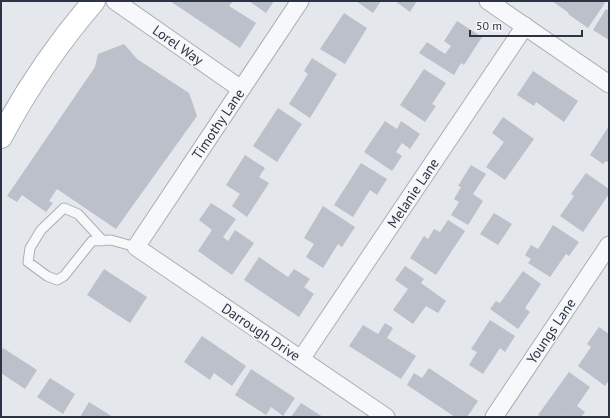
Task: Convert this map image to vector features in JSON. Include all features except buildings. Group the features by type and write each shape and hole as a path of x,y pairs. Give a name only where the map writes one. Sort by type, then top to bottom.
{"main road":[{"path":"3,126 56,50 94,1"}],"street":[{"name":"Lorel Way","path":"115,1 241,89"},
{"name":"Timothy Lane","path":"136,247 300,1"},
{"path":"488,1 609,84"},
{"name":"Melanie Lane","path":"301,359 525,26"},
{"name":"Youngs Lane","path":"494,417 609,245"},
{"name":"Darrough Drive","path":"136,247 386,417"}],"lane":[{"path":"103,241 78,214 64,208 41,230 30,248 28,262 47,276 57,280 64,276 92,241 103,241 111,240 136,247"}]}
